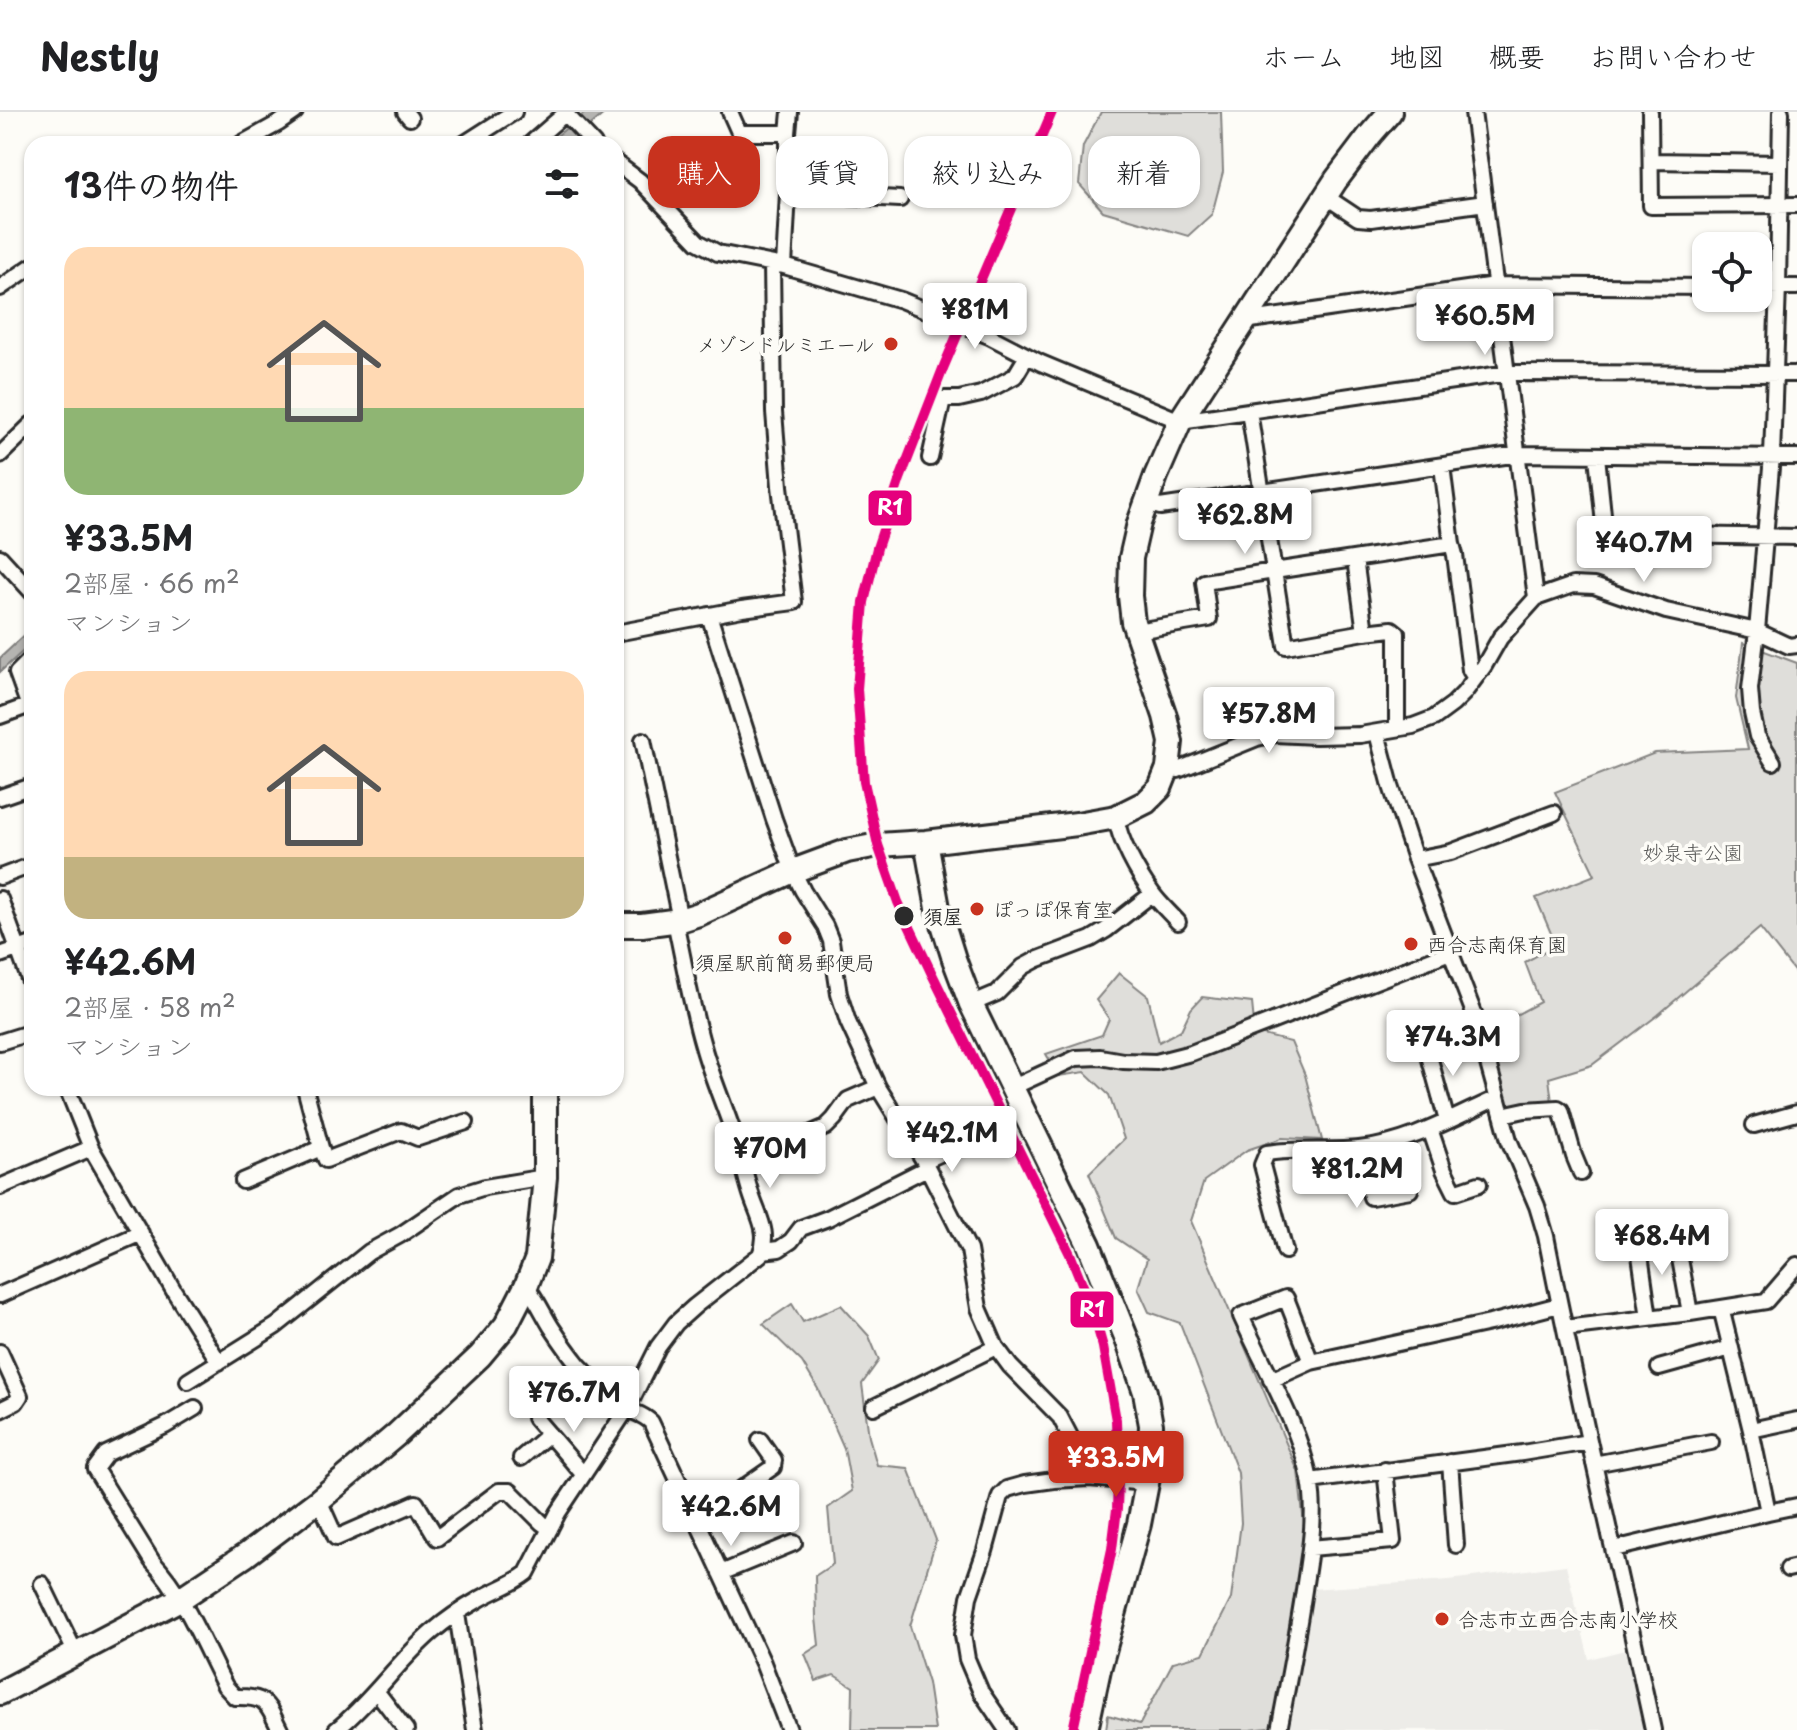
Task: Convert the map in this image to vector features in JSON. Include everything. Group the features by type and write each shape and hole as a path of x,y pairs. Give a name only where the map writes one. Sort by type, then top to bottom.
{"street":[{"path":"255,136 295,112"},
{"path":"476,136 514,112"},
{"path":"730,112 738,130 743,133 788,133 790,112"},
{"path":"624,924 678,920 699,914 793,871 847,851 1116,817 1146,802 1160,788 1168,768 1171,742 1133,622 1130,596 1131,558 1139,523 1180,421 1325,196 1390,112"},
{"path":"1473,112 1536,598"},
{"path":"1650,112 1651,206 1797,205"},
{"path":"1773,762 1757,736 1750,689 1772,456 1781,112"},
{"path":"539,136 566,113 586,136"},
{"path":"1651,161 1780,163"},
{"path":"624,169 640,181 698,242 718,253 778,265 901,300 1180,421 1508,373 1797,374"},
{"path":"1325,196 1358,218 1371,219 1485,203"},
{"path":"888,198 900,199"},
{"path":"624,631 794,602 774,412 778,265 786,208"},
{"path":"0,288 24,272"},
{"path":"1244,321 1495,285 1692,287"},
{"path":"1772,286 1797,287"},
{"path":"930,458 943,399 981,394 1015,376 1027,356"},
{"path":"1249,411 1286,646 1392,629 1397,633 1397,727"},
{"path":"0,455 24,432"},
{"path":"1146,503 1160,507 1518,454 1797,457"},
{"path":"1597,456 1605,534 1797,537"},
{"path":"1442,466 1470,670 1475,678"},
{"path":"1136,631 1209,619 1204,582 1452,544"},
{"path":"0,557 24,583"},
{"path":"1355,559 1365,632"},
{"path":"1168,768 1178,770 1242,743 1275,734 1316,736 1377,733 1434,718 1453,704 1475,678 1500,638 1536,598 1573,585 1594,586 1666,611 1757,631 1789,646 1797,645"},
{"path":"709,615 793,871 831,941 839,994 848,1022 878,1087 926,1164 969,1250 979,1308 996,1347 1010,1366 1060,1417 1089,1478"},
{"path":"24,666 17,673 24,693"},
{"path":"0,716 24,707"},
{"path":"1377,733 1415,859 1478,1027 1509,1140 1546,1236 1653,1730"},
{"path":"336,1730 377,1692 416,1646 435,1629 479,1599 527,1573 558,1513 627,1409 658,1347 676,1323 760,1255 765,1242 761,1216 752,1198 737,1143 703,1048 690,996 643,740"},
{"path":"0,797 24,789"},
{"path":"1415,859 1451,852 1554,813"},
{"path":"1116,817 1118,829 1152,894 1178,922"},
{"path":"926,842 938,908 971,1004 1089,1245 1128,1342 1145,1392 1151,1425 1151,1450 1139,1524 1099,1669 1086,1730"},
{"path":"0,877 24,868"},
{"path":"971,1004 997,993 1023,967 1106,930 1152,894"},
{"path":"0,899 24,945"},
{"path":"0,955 24,947"},
{"path":"1011,1088 1076,1058 1156,1062 1191,1053 1450,952"},
{"path":"0,1042 24,1034"},
{"path":"1426,1045 1447,1121"},
{"path":"810,1134 826,1127 848,1100 878,1087"},
{"path":"70,1096 91,1148 219,1362"},
{"path":"307,1096 326,1160 401,1131 418,1138 466,1122"},
{"path":"0,1693 180,1599 246,1555 319,1500 396,1435 480,1356 506,1325 537,1258 545,1177 545,1096"},
{"path":"1285,1251 1262,1165 1267,1153 1287,1149 1360,1149 1392,1142 1430,1129 1497,1098"},
{"path":"1502,1115 1536,1109 1561,1110 1581,1173"},
{"path":"1754,1125 1797,1113"},
{"path":"1430,1129 1455,1192 1479,1184"},
{"path":"762,1251 779,1249 791,1241 801,1228 828,1218 986,1133"},
{"path":"0,1187 91,1148"},
{"path":"243,1181 321,1148"},
{"path":"1360,1149 1371,1197 1410,1190"},
{"path":"188,1381 276,1326 369,1252 459,1195 485,1187 545,1177"},
{"path":"1670,1220 1690,1313"},
{"path":"0,1295 141,1233"},
{"path":"1638,1241 1649,1318"},
{"path":"1565,1328 1766,1301 1797,1267"},
{"path":"526,1286 576,1362 612,1398 627,1409 643,1414 651,1422 763,1663 789,1730"},
{"path":"1279,1730 1310,1548 1310,1481 1295,1430 1241,1316 1286,1298 1311,1362"},
{"path":"1271,1380 1311,1362 1559,1305"},
{"path":"1721,1308 1768,1512"},
{"path":"874,1407 996,1347"},
{"path":"1659,1368 1731,1348"},
{"path":"0,1352 20,1396 16,1402 0,1410"},
{"path":"195,1408 106,1454 95,1469 152,1561 180,1599 225,1686 235,1697 255,1696 267,1705 280,1730"},
{"path":"535,1418 583,1474"},
{"path":"1751,1430 1797,1420"},
{"path":"521,1458 549,1434"},
{"path":"697,1520 773,1467 774,1460 760,1440"},
{"path":"1310,1481 1589,1442"},
{"path":"1594,1464 1711,1442"},
{"path":"1450,1462 1456,1545"},
{"path":"1310,1548 1393,1541 1385,1470"},
{"path":"1005,1729 981,1692 967,1659 963,1635 969,1597 1000,1496 1007,1489 1025,1484 1089,1478 1147,1483"},
{"path":"319,1500 336,1538 416,1503 437,1538 499,1491 510,1491 550,1529"},
{"path":"1614,1549 1797,1506"},
{"path":"721,1573 794,1543"},
{"path":"42,1584 76,1654"},
{"path":"457,1614 475,1730"},
{"path":"377,1692 406,1730"}],"shaded area":[{"path":"586,112 606,112 578,136 557,136"},
{"path":"24,636 24,650 0,672 0,658"},
{"name":"合志市立西合志南小学校","path":"1566,1565 1589,1659 1625,1650 1643,1730 1282,1730 1310,1589 1449,1580"}],"green space":[{"path":"1101,112 1221,112 1223,172 1212,214 1188,236 1100,208 1200,208 1200,136 1088,136"},
{"path":"1088,137 1088,194 1079,184 1083,146"},
{"name":"妙泉寺公園","path":"1743,643 1797,663 1797,975 1760,928 1658,1015 1592,1065 1549,1078 1552,1102 1507,1108 1490,1029 1540,1002 1525,962 1556,945 1536,898 1595,875 1555,792 1655,753 1748,749 1736,698"},
{"path":"1119,973 1148,996 1159,1042 1181,1030 1191,1009 1202,997 1252,1003 1255,1033 1291,1042 1305,1075 1322,1140 1282,1138 1247,1150 1204,1181 1191,1221 1298,1471 1304,1524 1296,1611 1276,1727 1250,1730 1106,1730 1108,1715 1140,1724 1173,1662 1203,1654 1231,1599 1241,1523 1238,1473 1180,1323 1149,1312 1138,1288 1147,1259 1116,1238 1089,1173 1124,1139 1109,1095 1085,1072 1059,1076 1046,1054 1102,1035 1109,1019 1096,1000"},
{"path":"792,1304 803,1322 841,1305 869,1336 879,1360 862,1384 869,1437 877,1465 908,1468 936,1540 910,1626 928,1683 935,1730 852,1730 853,1687 834,1675 816,1681 805,1654 819,1645 815,1576 833,1564 828,1508 852,1491 844,1448 818,1389 802,1362 763,1324"}],"transit line":[{"name":"R1","path":"1052,112 944,366 900,479 877,548 864,602 857,689 864,782 878,845 898,902 1070,1254 1092,1308 1103,1347 1116,1420 1117,1509 1112,1549 1073,1730"}],"place":[{"name":"メゾンドルミエール","path":"891,344"},
{"name":"ぽっぽ保育室","path":"977,909"},
{"name":"須屋","path":"904,916"},
{"name":"須屋駅前簡易郵便局","path":"785,938"},
{"name":"西合志南保育園","path":"1411,944"},
{"name":"合志市立西合志南小学校","path":"1442,1619"}]}
